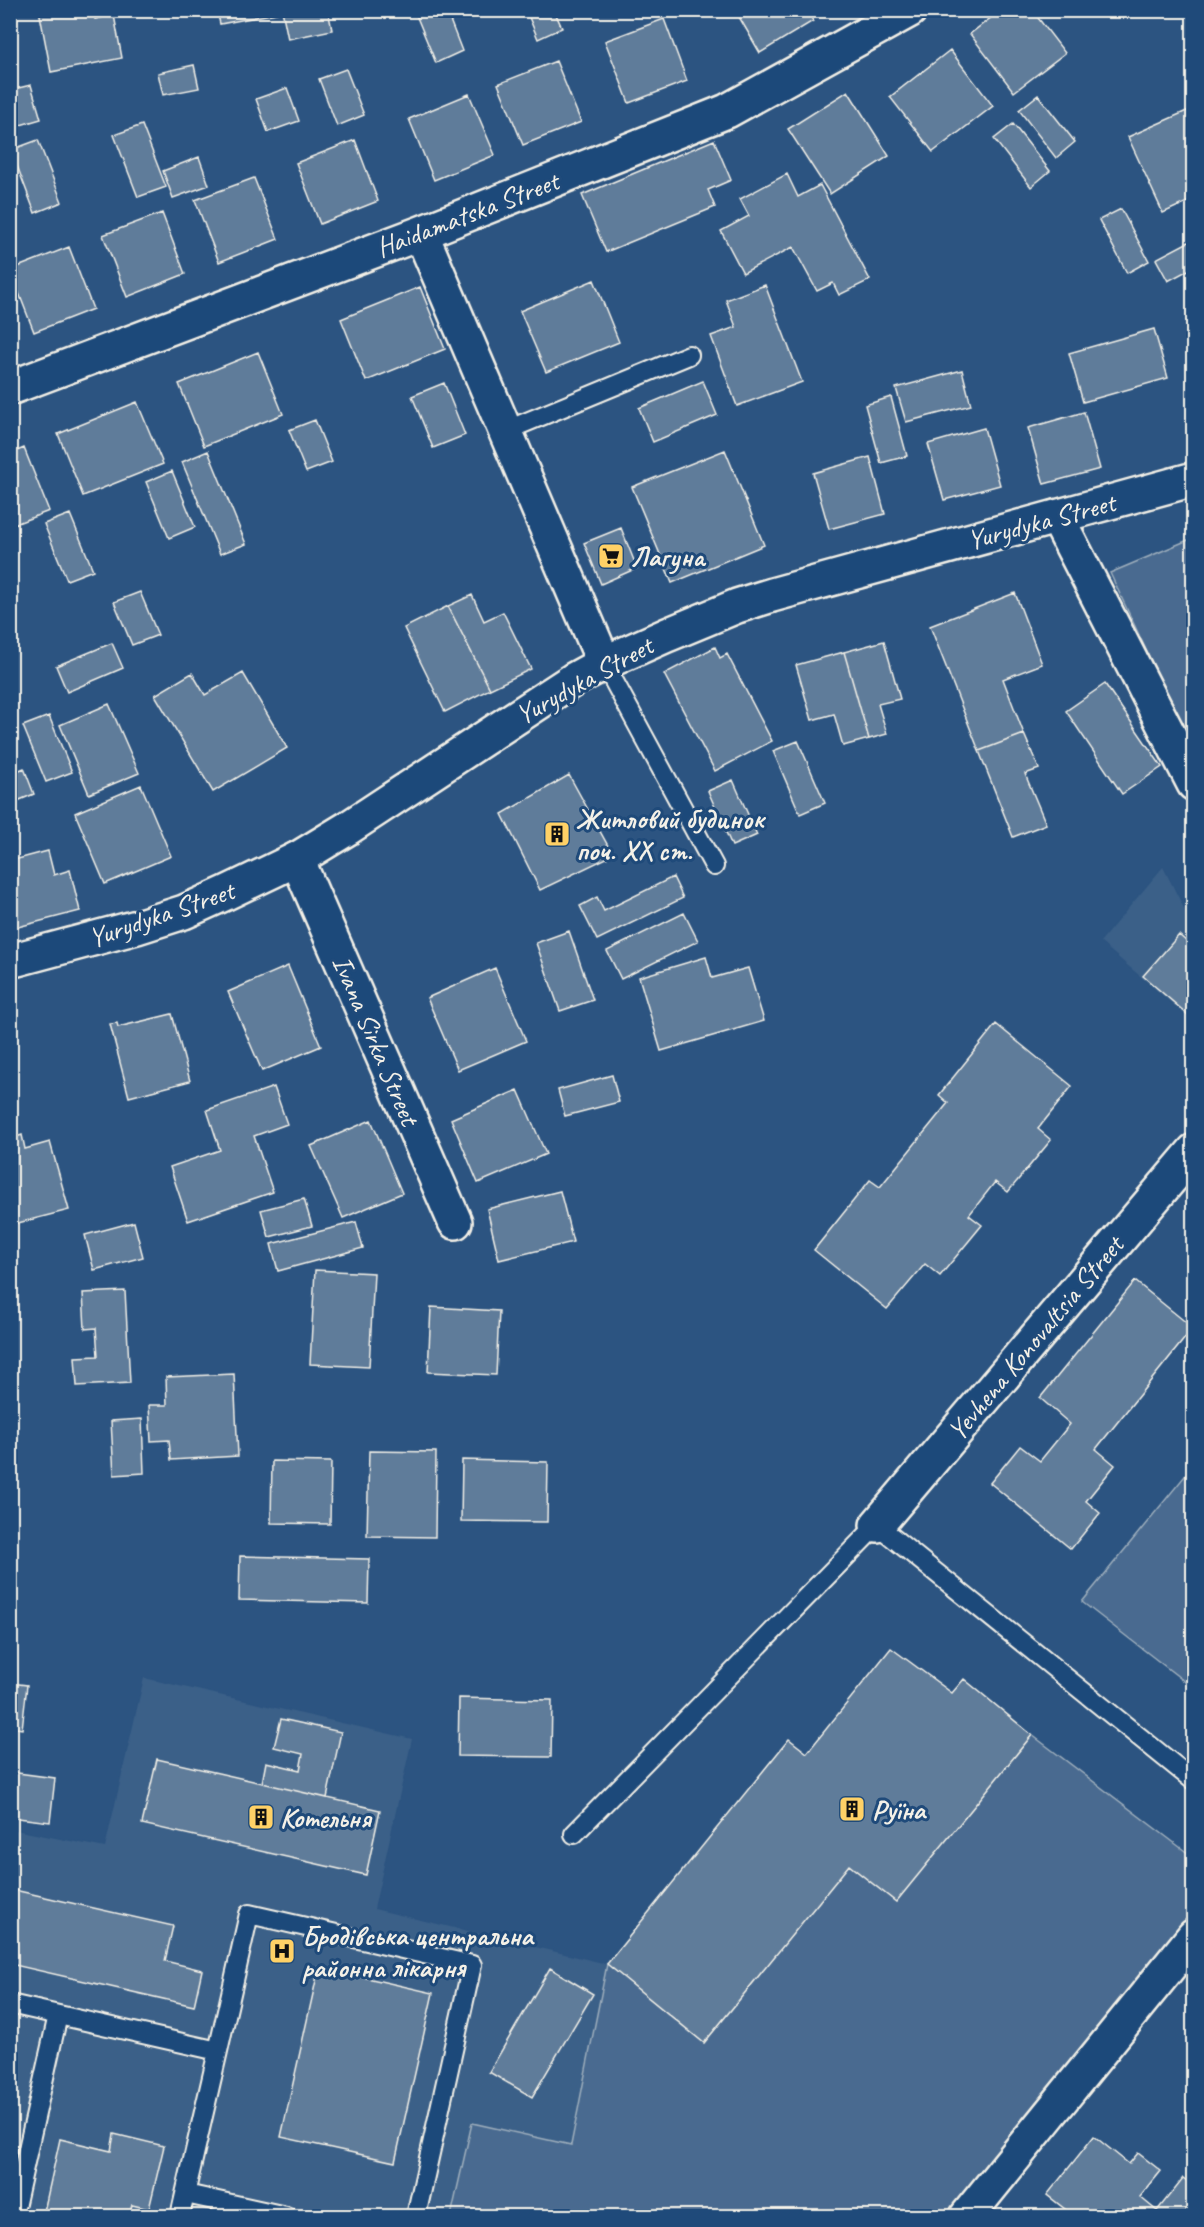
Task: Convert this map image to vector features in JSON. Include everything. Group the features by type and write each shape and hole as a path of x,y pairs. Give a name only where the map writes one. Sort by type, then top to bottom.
{"street":[{"name":"Haidamatska Street","path":"10,388 421,233 727,111 910,10"},
{"path":"421,233 604,663"},
{"name":"Yurydyka Street","path":"10,961 184,912 297,859 398,796 573,680 604,663 737,606 1194,479"},
{"path":"1058,517 1194,784"},
{"name":"Ivana Sirka Street","path":"297,859 454,1222"},
{"name":"Yevhena Konovaltsia Street","path":"877,1525 1194,1151"},
{"path":"967,2217 1194,1936"}],"lane":[{"path":"505,431 689,355"},
{"path":"604,663 714,866"},
{"path":"574,1834 877,1525 1194,1781"},
{"path":"180,2217 249,1914 472,1965 416,2217"},
{"path":"10,2004 218,2051"},
{"path":"13,2217 58,2015"},
{"path":"186,2194 286,2217"}],"shaded area":[{"path":"1193,538 1193,750 1110,573"},
{"path":"1163,867 1193,926 1193,1021 1100,942"},
{"path":"1193,1466 1193,1688 1082,1602"},
{"name":"Бродівська центральна районна лікарня","path":"144,1678 412,1739 374,1909 607,1964 571,2145 472,2123 451,2216 11,2216 10,1829 105,1848"},
{"path":"1032,1735 1193,1857 1193,1936 967,2216 451,2216 472,2123 571,2145 607,1964 704,2043 849,1865 896,1902"}],"building":[{"path":"39,10 93,10 95,19 114,15 122,58 51,72"},
{"path":"217,10 277,10 277,13 220,24"},
{"path":"282,10 328,10 332,30 288,39"},
{"path":"414,10 446,10 462,51 436,63"},
{"path":"526,10 554,10 562,28 538,39"},
{"path":"735,10 807,10 813,21 760,53"},
{"path":"1001,10 1032,10 1065,53 1014,92 970,34"},
{"path":"664,19 687,81 629,103 605,41"},
{"path":"950,50 993,106 933,152 890,97"},
{"path":"556,61 581,122 523,145 498,84"},
{"path":"194,65 199,88 163,95 158,73"},
{"path":"346,69 364,115 337,126 319,79"},
{"path":"31,85 41,119 10,128 10,90"},
{"path":"287,88 299,121 268,132 256,99"},
{"path":"848,91 889,156 830,194 788,129"},
{"path":"469,94 495,155 434,180 409,119"},
{"path":"1038,95 1075,142 1056,158 1019,110"},
{"path":"1189,110 1194,120 1194,199 1163,213 1128,137"},
{"path":"1013,124 1050,171 1031,187 994,139"},
{"path":"142,125 166,187 138,197 114,135"},
{"path":"38,140 62,202 35,213 11,150"},
{"path":"355,140 378,201 320,224 296,163"},
{"path":"714,140 731,180 708,190 715,207 606,252 582,195"},
{"path":"199,157 209,185 173,198 163,171"},
{"path":"787,174 798,197 820,185 870,280 839,295 833,283 817,291 793,247 743,273 721,231 749,216 740,199"},
{"path":"254,178 278,239 219,262 195,200"},
{"path":"1121,209 1149,261 1127,273 1099,220"},
{"path":"162,213 185,274 127,297 103,235"},
{"path":"1194,239 1194,267 1168,281 1156,259"},
{"path":"69,247 93,309 34,332 10,270"},
{"path":"594,280 619,342 546,372 520,311"},
{"path":"765,285 802,382 737,406 711,336 736,327 726,300"},
{"path":"420,287 445,349 366,381 341,319"},
{"path":"1154,329 1168,378 1083,402 1069,353"},
{"path":"258,352 283,414 204,446 179,384"},
{"path":"962,370 971,405 906,422 896,388"},
{"path":"703,381 717,415 653,442 639,408"},
{"path":"444,383 465,435 433,448 412,396"},
{"path":"891,397 907,456 881,463 865,405"},
{"path":"137,402 163,464 83,496 58,434"},
{"path":"1084,412 1100,469 1044,484 1028,428"},
{"path":"315,420 332,462 306,472 289,430"},
{"path":"984,428 1000,485 944,500 928,444"},
{"path":"24,448 49,511 10,526 10,454"},
{"path":"725,450 764,545 672,583 632,487"},
{"path":"208,451 246,544 220,554 182,462"},
{"path":"870,457 885,514 829,529 813,473"},
{"path":"172,471 195,527 169,538 146,482"},
{"path":"70,514 93,570 67,580 44,524"},
{"name":"Лагуна","path":"621,528 637,568 601,584 584,543"},
{"path":"140,592 158,635 132,645 114,602"},
{"path":"1015,593 1042,664 1003,679 1024,734 979,751 930,626"},
{"path":"472,595 484,621 503,612 531,669 490,689 448,606"},
{"path":"448,606 490,689 445,712 404,628"},
{"path":"884,641 900,699 878,704 887,734 869,739 844,652"},
{"path":"112,643 123,668 67,692 56,666"},
{"path":"715,647 720,658 727,654 772,741 715,771 664,674"},
{"path":"844,652 869,739 843,746 834,714 812,720 796,665"},
{"path":"192,673 205,695 243,673 287,748 213,792 155,695"},
{"path":"1105,684 1162,767 1122,794 1066,711"},
{"path":"109,704 139,773 89,794 60,725"},
{"path":"49,716 72,772 46,782 23,726"},
{"path":"1024,734 1039,769 1025,774 1046,824 1013,837 979,751"},
{"path":"798,741 825,803 800,814 773,751"},
{"path":"24,768 34,794 10,804 10,774"},
{"name":"Житловий будинок поч. XX ст.","path":"569,775 613,855 540,890 502,814"},
{"path":"733,780 757,835 732,846 708,791"},
{"path":"141,785 171,856 105,884 75,813"},
{"path":"48,851 54,875 70,870 80,911 10,929 10,861"},
{"path":"673,877 683,898 597,940 580,906 597,897 604,911"},
{"path":"684,913 698,941 621,979 607,951"},
{"path":"569,931 593,1000 560,1011 536,943"},
{"path":"1179,935 1194,948 1194,1020 1143,976"},
{"path":"706,957 712,978 748,968 764,1021 661,1051 639,977"},
{"path":"288,966 321,1046 262,1071 228,992"},
{"path":"495,968 526,1041 458,1070 427,998"},
{"path":"172,1014 190,1081 129,1097 110,1024 117,1023 118,1027"},
{"path":"996,1024 1072,1086 1038,1129 1051,1140 1008,1192 995,1182 969,1215 982,1225 940,1276 925,1264 887,1309 814,1250 870,1180 880,1187 948,1103 939,1095"},
{"path":"612,1075 619,1102 565,1116 558,1090"},
{"path":"274,1087 287,1124 254,1136 273,1192 188,1221 170,1167 220,1150 207,1110"},
{"path":"518,1090 546,1154 478,1183 451,1119"},
{"path":"371,1120 402,1193 343,1218 311,1146"},
{"path":"22,1135 25,1149 50,1142 69,1210 10,1225 10,1139"},
{"path":"560,1191 573,1242 499,1260 487,1209"},
{"path":"304,1199 312,1226 269,1237 261,1210"},
{"path":"134,1222 143,1257 94,1270 85,1235"},
{"path":"356,1222 363,1248 278,1271 271,1244"},
{"path":"315,1270 374,1273 369,1367 310,1364"},
{"path":"1135,1281 1193,1328 1096,1449 1115,1465 1086,1501 1100,1513 1071,1549 990,1483 1020,1446 1040,1461 1070,1424 1040,1398"},
{"path":"125,1291 130,1383 77,1386 75,1357 98,1356 96,1328 85,1329 83,1293"},
{"path":"431,1307 499,1311 496,1375 428,1372"},
{"path":"234,1374 238,1456 171,1460 169,1440 151,1441 149,1405 167,1405 166,1377"},
{"path":"142,1419 144,1473 114,1475 111,1421"},
{"path":"369,1451 436,1452 435,1537 367,1536"},
{"path":"462,1460 548,1462 547,1522 461,1521"},
{"path":"272,1461 331,1462 330,1524 271,1523"},
{"path":"240,1556 369,1559 368,1603 239,1600"},
{"name":"Руїна","path":"891,1648 952,1693 964,1679 1032,1735 896,1902 849,1865 704,2043 607,1964 789,1739 807,1753"},
{"path":"10,1683 27,1685 22,1729 10,1727"},
{"path":"459,1698 552,1700 551,1757 458,1756"},
{"path":"281,1719 341,1732 327,1798 262,1783 266,1762 300,1770 303,1754 274,1747"},
{"name":"Котельня","path":"157,1759 380,1810 366,1875 142,1824"},
{"path":"10,1772 55,1778 50,1822 10,1817"},
{"path":"10,1889 173,1926 165,1961 202,1970 194,2006 10,1964"},
{"path":"319,1967 433,1993 395,2162 281,2137"},
{"path":"550,1968 593,1994 532,2097 489,2072"},
{"path":"10,2075 17,2077 10,2107"},
{"path":"114,2134 164,2146 149,2209 132,2205 129,2216 43,2216 60,2139 111,2151"},
{"path":"1094,2136 1129,2164 1138,2153 1161,2171 1140,2197 1157,2211 1183,2178 1194,2186 1194,2216 1074,2216 1047,2195"}],"place":[{"name":"Лагуна","path":"611,556"},
{"name":"Житловий будинок поч. XX ст.","path":"557,834"},
{"name":"Руїна","path":"852,1809"},
{"name":"Котельня","path":"261,1817"},
{"name":"Бродівська центральна районна лікарня","path":"282,1951"}]}
